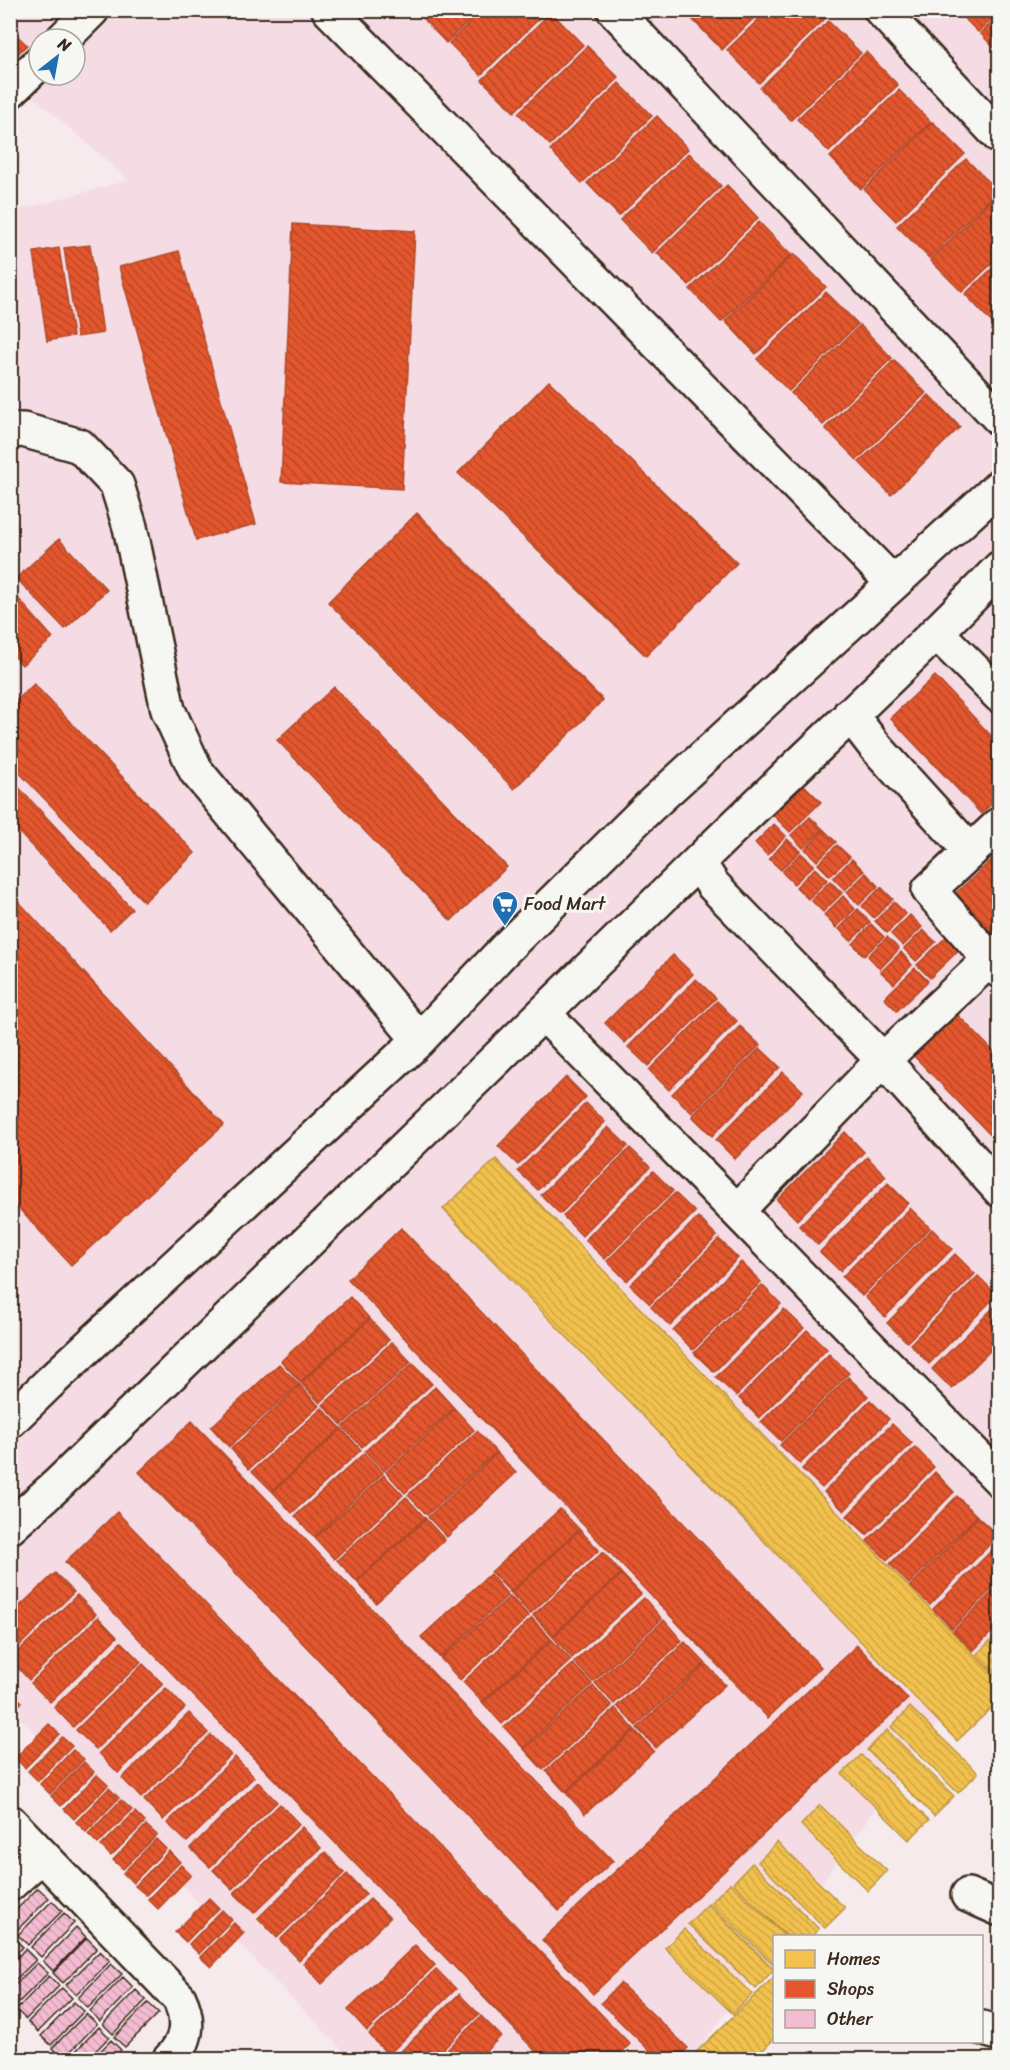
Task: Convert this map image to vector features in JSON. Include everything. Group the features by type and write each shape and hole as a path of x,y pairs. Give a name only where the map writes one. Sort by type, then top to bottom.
{"street":[{"path":"75,27 92,10"},
{"path":"329,10 893,583"},
{"path":"615,10 999,419"},
{"path":"880,10 999,137"},
{"path":"10,91 27,75"},
{"path":"10,431 22,430 80,446 117,485 130,527 168,710 196,771 419,1040"},
{"path":"10,1421 419,1040 506,948 649,807 999,486"},
{"path":"10,1527 58,1484 850,714 937,633 999,568"},
{"path":"937,633 999,696"},
{"path":"850,714 874,745 970,851"},
{"path":"737,1211 883,1060 996,960 929,891 999,824"},
{"path":"698,862 713,885 883,1060 999,1190"},
{"path":"544,1014 999,1480"},
{"path":"10,1822 179,1998 185,2011 186,2031 178,2051 169,2060"},
{"path":"10,1884 42,1855"},
{"path":"968,1895 999,1909"},
{"path":"983,2029 999,2034"}],"shaded area":[{"name":"Food Mart","path":"11,11 999,11 999,1642 783,1935 773,1935 773,1948 692,2059 351,2059 11,1709 11,212 129,180 11,77"}],"building: Homes":[{"path":"496,1159 1000,1681 1000,1700 957,1741 443,1209"},
{"path":"1000,1631 1000,1670 996,1674 976,1655"},
{"path":"910,1707 978,1773 958,1793 891,1727"},
{"path":"887,1730 954,1796 934,1816 867,1750"},
{"path":"861,1755 929,1820 909,1840 842,1774"},
{"path":"820,1805 887,1871 868,1891 801,1825"},
{"path":"777,1842 845,1908 825,1928 758,1862"},
{"path":"752,1863 819,1929 813,1935 786,1935 733,1883"},
{"path":"730,1883 784,1935 773,1935 773,1964 710,1903"},
{"path":"708,1904 773,1970 756,1989 688,1924"},
{"path":"684,1929 752,1994 733,2014 665,1948"},
{"path":"773,1978 773,2040 753,2060 688,2060"}],"building: Shops":[{"path":"415,10 480,10 446,43"},
{"path":"482,10 548,10 481,75 449,43"},
{"path":"697,10 762,10 722,50 690,17"},
{"path":"768,10 823,10 828,16 759,83 727,50"},
{"path":"956,10 1000,10 1000,12 978,32"},
{"path":"551,12 583,45 514,112 482,80"},
{"path":"1000,15 1000,54 980,33"},
{"path":"828,21 861,53 791,120 760,88"},
{"path":"10,29 27,45 10,61"},
{"path":"587,46 619,78 550,145 518,113"},
{"path":"866,52 898,85 829,152 797,119"},
{"path":"619,83 652,116 582,183 550,150"},
{"path":"899,90 931,122 861,189 830,157"},
{"path":"657,116 688,149 619,216 587,183"},
{"path":"933,122 965,154 896,221 864,189"},
{"path":"689,153 721,186 652,253 620,220"},
{"path":"966,159 998,191 929,258 897,226"},
{"path":"727,185 758,218 689,285 657,253"},
{"path":"999,192 1000,256 962,292 930,260"},
{"path":"759,222 791,255 721,322 690,289"},
{"path":"293,224 415,231 402,489 281,482"},
{"path":"90,245 103,333 77,337 64,248"},
{"path":"59,248 73,336 47,341 34,252"},
{"path":"179,251 256,524 196,540 119,267"},
{"path":"794,254 826,287 756,354 725,321"},
{"path":"1000,261 1000,324 996,327 965,294"},
{"path":"826,292 858,324 789,391 757,359"},
{"path":"860,325 892,358 823,425 791,393"},
{"path":"894,360 926,393 857,460 825,428"},
{"path":"549,381 737,563 646,656 458,473"},
{"path":"929,395 960,427 891,495 859,462"},
{"path":"417,513 603,700 514,789 328,602"},
{"path":"59,539 107,590 65,629 16,578"},
{"path":"10,589 53,638 22,665 10,652"},
{"path":"935,676 1000,745 1000,796 981,814 890,718"},
{"path":"34,684 195,853 144,902 10,763 10,706"},
{"path":"334,687 507,867 451,921 277,740"},
{"path":"10,778 132,909 110,930 10,823"},
{"path":"800,781 821,802 790,832 769,811"},
{"path":"810,817 823,829 803,848 791,835"},
{"path":"774,824 786,836 767,855 755,843"},
{"path":"824,830 836,842 817,861 805,849"},
{"path":"787,839 800,851 781,870 769,859"},
{"path":"837,845 850,857 830,876 818,864"},
{"path":"1000,852 1000,939 999,940 954,895"},
{"path":"801,853 814,865 794,884 782,872"},
{"path":"852,859 864,871 845,890 833,878"},
{"path":"815,868 827,880 808,899 796,887"},
{"path":"866,873 878,886 859,905 847,892"},
{"path":"830,881 842,893 823,912 811,900"},
{"path":"881,887 893,899 874,918 862,906"},
{"path":"10,892 224,1125 71,1265 10,1199"},
{"path":"843,896 855,909 836,928 824,915"},
{"path":"894,902 906,914 887,933 875,921"},
{"path":"858,909 870,922 851,941 839,929"},
{"path":"910,915 922,927 903,946 891,934"},
{"path":"871,924 884,937 864,956 853,944"},
{"path":"923,930 936,942 916,961 904,949"},
{"path":"948,935 961,948 930,978 917,965"},
{"path":"887,937 899,949 880,969 868,956"},
{"path":"901,952 912,965 894,984 881,972"},
{"path":"673,955 693,974 625,1043 605,1023"},
{"path":"915,968 928,981 897,1011 884,998"},
{"path":"696,979 716,998 648,1066 628,1047"},
{"path":"717,1001 737,1021 669,1090 649,1070"},
{"path":"953,1010 1000,1058 1000,1145 910,1052"},
{"path":"740,1026 760,1045 692,1113 672,1094"},
{"path":"760,1048 780,1067 712,1136 692,1116"},
{"path":"783,1072 803,1091 735,1159 716,1140"},
{"path":"566,1077 586,1097 518,1165 498,1146"},
{"path":"586,1103 605,1122 538,1190 518,1171"},
{"path":"608,1127 628,1146 560,1214 541,1195"},
{"path":"845,1132 864,1152 797,1220 777,1200"},
{"path":"630,1148 650,1167 582,1236 563,1216"},
{"path":"867,1157 886,1176 818,1245 799,1226"},
{"path":"653,1171 673,1191 605,1259 585,1240"},
{"path":"888,1183 908,1203 840,1271 820,1252"},
{"path":"675,1193 695,1212 627,1281 607,1261"},
{"path":"910,1208 930,1228 862,1296 842,1277"},
{"path":"698,1217 717,1236 650,1304 630,1285"},
{"path":"401,1228 821,1667 768,1718 348,1279"},
{"path":"932,1229 952,1249 885,1317 865,1297"},
{"path":"719,1239 738,1258 670,1326 651,1307"},
{"path":"955,1254 975,1274 907,1342 887,1323"},
{"path":"741,1262 761,1282 693,1350 673,1330"},
{"path":"978,1276 997,1295 929,1364 910,1344"},
{"path":"762,1285 781,1304 714,1372 694,1353"},
{"path":"350,1297 369,1318 300,1382 281,1361"},
{"path":"1000,1301 1000,1341 952,1389 932,1369"},
{"path":"784,1309 804,1328 736,1396 716,1377"},
{"path":"370,1319 389,1340 320,1403 301,1383"},
{"path":"807,1330 827,1349 759,1418 739,1398"},
{"path":"392,1342 411,1362 342,1425 323,1405"},
{"path":"829,1354 849,1373 781,1441 761,1422"},
{"path":"413,1363 432,1384 362,1447 343,1427"},
{"path":"279,1364 299,1384 229,1447 211,1427"},
{"path":"848,1377 868,1396 800,1464 780,1445"},
{"path":"300,1385 319,1406 249,1469 231,1449"},
{"path":"435,1387 454,1408 384,1471 365,1451"},
{"path":"870,1400 889,1419 822,1488 802,1469"},
{"path":"322,1408 341,1428 272,1491 252,1471"},
{"path":"455,1409 474,1430 405,1493 386,1472"},
{"path":"192,1421 613,1861 559,1911 139,1472"},
{"path":"892,1424 912,1443 844,1511 824,1492"},
{"path":"342,1429 361,1450 292,1513 273,1492"},
{"path":"477,1431 496,1452 427,1515 408,1495"},
{"path":"915,1447 934,1467 867,1535 847,1516"},
{"path":"364,1453 383,1473 314,1537 295,1516"},
{"path":"497,1453 516,1473 447,1537 428,1517"},
{"path":"935,1472 954,1492 887,1560 867,1541"},
{"path":"384,1475 403,1495 334,1559 315,1538"},
{"path":"957,1496 977,1516 909,1584 890,1564"},
{"path":"406,1497 425,1518 356,1581 337,1560"},
{"path":"560,1509 579,1529 510,1592 491,1572"},
{"path":"117,1512 630,2044 614,2060 544,2060 65,1562"},
{"path":"978,1517 998,1536 930,1605 910,1586"},
{"path":"426,1519 445,1540 376,1603 357,1582"},
{"path":"580,1530 599,1550 530,1614 511,1593"},
{"path":"1000,1542 1000,1581 952,1629 933,1609"},
{"path":"603,1552 621,1573 552,1636 533,1615"},
{"path":"55,1573 74,1592 10,1655 10,1615"},
{"path":"490,1574 508,1595 440,1658 421,1637"},
{"path":"622,1574 641,1594 572,1658 553,1637"},
{"path":"1000,1584 1000,1624 973,1651 953,1631"},
{"path":"77,1595 96,1614 29,1680 10,1659"},
{"path":"510,1596 529,1616 460,1680 441,1659"},
{"path":"644,1598 662,1619 593,1682 574,1662"},
{"path":"98,1617 117,1637 50,1702 31,1683"},
{"path":"532,1618 551,1639 482,1702 463,1682"},
{"path":"664,1620 682,1641 614,1704 595,1683"},
{"path":"552,1640 571,1660 502,1724 483,1703"},
{"path":"121,1642 141,1662 73,1727 54,1707"},
{"path":"685,1642 705,1663 636,1726 617,1706"},
{"path":"857,1645 908,1699 593,1994 542,1940"},
{"path":"143,1664 163,1684 96,1749 76,1730"},
{"path":"573,1664 592,1684 523,1748 504,1727"},
{"path":"706,1664 725,1685 656,1748 637,1728"},
{"path":"593,1686 612,1706 543,1770 524,1749"},
{"path":"166,1688 185,1708 118,1773 99,1753"},
{"path":"12,1692 22,1702 10,1714 10,1693"},
{"path":"615,1708 634,1729 565,1792 546,1771"},
{"path":"189,1713 208,1733 141,1798 122,1778"},
{"path":"49,1724 59,1734 25,1768 15,1758"},
{"path":"635,1730 654,1751 585,1814 566,1793"},
{"path":"211,1735 231,1755 163,1820 144,1800"},
{"path":"62,1737 72,1746 38,1781 28,1771"},
{"path":"73,1750 84,1759 50,1794 40,1784"},
{"path":"235,1757 254,1777 187,1842 167,1823"},
{"path":"84,1762 94,1772 61,1806 51,1796"},
{"path":"97,1775 108,1785 74,1819 64,1809"},
{"path":"258,1782 277,1802 210,1867 190,1848"},
{"path":"109,1788 119,1798 86,1832 76,1822"},
{"path":"121,1800 132,1810 98,1844 88,1834"},
{"path":"280,1804 299,1824 232,1889 213,1870"},
{"path":"135,1812 145,1822 111,1856 101,1846"},
{"path":"146,1825 157,1835 123,1869 113,1860"},
{"path":"302,1827 321,1848 254,1913 234,1893"},
{"path":"156,1839 166,1849 133,1883 123,1873"},
{"path":"169,1851 180,1862 146,1895 135,1886"},
{"path":"325,1852 344,1873 277,1938 258,1918"},
{"path":"181,1865 191,1875 158,1909 148,1899"},
{"path":"347,1874 366,1894 299,1960 280,1940"},
{"path":"209,1898 219,1908 186,1942 175,1932"},
{"path":"370,1899 390,1918 322,1984 303,1963"},
{"path":"222,1910 232,1920 199,1954 189,1944"},
{"path":"234,1923 244,1933 211,1967 200,1957"},
{"path":"415,1945 435,1965 367,2031 348,2010"},
{"path":"436,1969 456,1989 388,2055 369,2034"},
{"path":"620,1983 688,2048 677,2060 659,2060 601,2003"},
{"path":"459,1994 479,2014 432,2060 392,2060"},
{"path":"481,2016 501,2036 477,2060 437,2060"}],"building: Other":[{"path":"38,1888 49,1898 15,1932 10,1928 10,1916"},
{"path":"52,1901 62,1911 28,1945 18,1935"},
{"path":"64,1913 74,1923 41,1957 31,1947"},
{"path":"76,1927 86,1937 53,1971 43,1961"},
{"path":"13,1937 23,1947 10,1959 10,1939"},
{"path":"87,1938 97,1948 63,1983 53,1973"},
{"path":"25,1949 36,1960 10,1985 10,1965"},
{"path":"100,1951 110,1961 76,1995 66,1985"},
{"path":"37,1963 48,1973 14,2007 10,2004 10,1990"},
{"path":"111,1964 122,1974 88,2008 78,1998"},
{"path":"49,1976 59,1986 26,2019 16,2010"},
{"path":"123,1977 133,1987 100,2021 90,2011"},
{"path":"62,1988 72,1998 38,2032 28,2022"},
{"path":"136,1990 146,2000 113,2034 103,2024"},
{"path":"74,2002 84,2011 51,2045 41,2036"},
{"path":"148,2003 159,2013 125,2047 114,2037"},
{"path":"86,2014 97,2024 63,2059 52,2048"},
{"path":"99,2027 109,2037 87,2060 67,2060"},
{"path":"111,2040 121,2050 112,2060 92,2060"}],"place":[{"name":"Food Mart","path":"505,927"}]}
